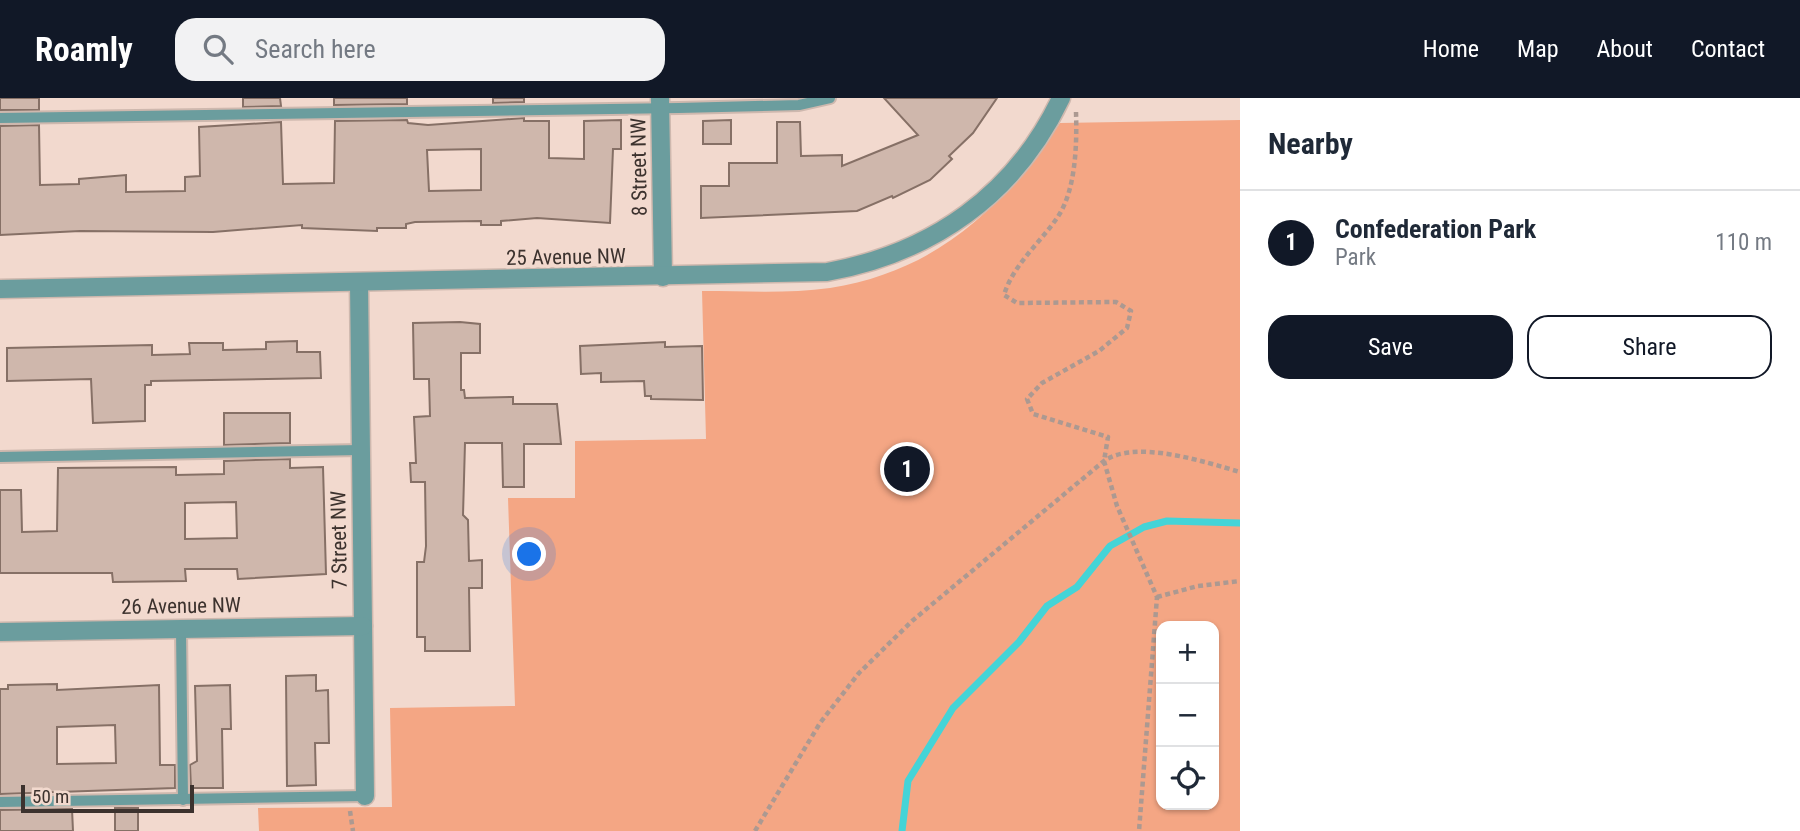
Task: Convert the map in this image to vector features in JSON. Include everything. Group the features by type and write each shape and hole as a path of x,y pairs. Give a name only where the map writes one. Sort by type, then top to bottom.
{"street":[{"name":"25 Avenue NW","path":"0,289 663,277 828,272 858,267 918,246 954,225 994,194 1068,101"},
{"name":"8 Street NW","path":"660,103 663,277"},
{"name":"7 Street NW","path":"359,284 365,796"},
{"name":"26 Avenue NW","path":"0,632 363,625"}],"lane":[{"path":"0,118 660,103 799,105 830,98"},
{"path":"0,457 360,450"},
{"path":"181,629 183,800"},
{"path":"0,802 365,796"}],"path":[{"path":"1068,101 1077,156 1059,215 1009,277 1004,295 1017,303 1116,302 1131,311 1127,328 1099,351 1042,383 1027,399 1033,414 1108,437 1104,461 1121,518 1157,597 1139,831"},
{"path":"755,831 820,723 859,673 912,621 1104,461 1115,453 1140,452 1198,459 1240,472"},
{"path":"1157,597 1198,586 1240,581"}],"shaded area":[{"path":"1240,120 1240,831 259,831 258,808 392,807 390,708 515,706 508,498 575,498 575,441 706,439 702,291 814,290 868,280 903,267 934,251 990,209 1038,154 1060,123"}],"building":[{"path":"0,98 39,98 39,110 0,110"},
{"path":"243,98 280,98 281,106 243,107"},
{"path":"334,98 407,98 407,104 334,105"},
{"path":"493,98 524,98 524,102 493,103"},
{"path":"884,98 997,98 973,133 949,156 952,159 930,180 893,198 892,196 857,211 701,218 701,186 729,186 729,163 777,163 777,122 800,122 801,156 842,155 842,166 918,135"},
{"path":"524,118 524,121 549,121 549,158 584,159 584,121 621,120 621,149 613,149 610,223 537,218 501,221 501,225 481,225 481,221 415,222 406,224 406,228 377,228 377,231 302,228 302,225 213,232 80,231 0,235 0,126 39,125 40,185 79,184 79,179 126,175 126,192 185,191 185,177 200,176 199,127 281,122 283,184 334,183 335,121 407,120 408,123 428,125","holes":["481,149 481,190 429,191 427,150"]},
{"path":"731,120 731,144 703,144 703,121"},
{"path":"413,323 480,324 480,353 461,353 461,390 464,390 465,398 513,397 513,404 557,404 561,444 524,444 524,487 503,487 502,443 465,443 463,515 468,520 469,561 482,560 482,588 469,588 470,651 425,651 425,637 417,637 417,562 424,562 426,546 425,482 411,482 410,463 416,463 414,417 430,416 429,379 414,379"},
{"path":"297,341 297,352 320,352 321,378 151,381 151,385 145,385 145,421 93,423 91,379 7,381 7,348 152,345 152,355 190,354 189,343 223,343 223,350 266,349 266,342"},
{"path":"665,342 665,347 702,346 703,400 651,399 651,396 645,396 644,381 601,382 601,373 581,374 580,346"},
{"path":"224,413 290,413 290,443 224,445"},
{"path":"290,459 290,468 323,467 326,574 238,579 237,569 185,569 186,581 113,582 112,573 0,573 0,490 21,490 22,532 57,531 58,468 176,467 176,475 224,474 224,461","holes":["236,502 237,538 185,539 185,503"]},
{"path":"316,675 316,691 328,690 329,743 315,743 316,785 287,786 286,676"},
{"path":"57,684 57,690 159,685 160,765 175,765 175,788 0,794 0,689 8,689 8,685","holes":["115,725 116,763 57,764 57,727"]},
{"path":"230,685 231,729 222,729 223,788 191,788 190,765 197,761 195,686"},
{"path":"115,808 138,808 138,831 115,831"},
{"path":"72,809 73,831 0,831 0,810"}],"waterway":[{"path":"902,831 908,781 953,708 1019,642 1047,606 1077,587 1110,546 1144,527 1167,521 1240,523"}],"place":[{"name":"Confederation Park","path":"907,469"}]}
